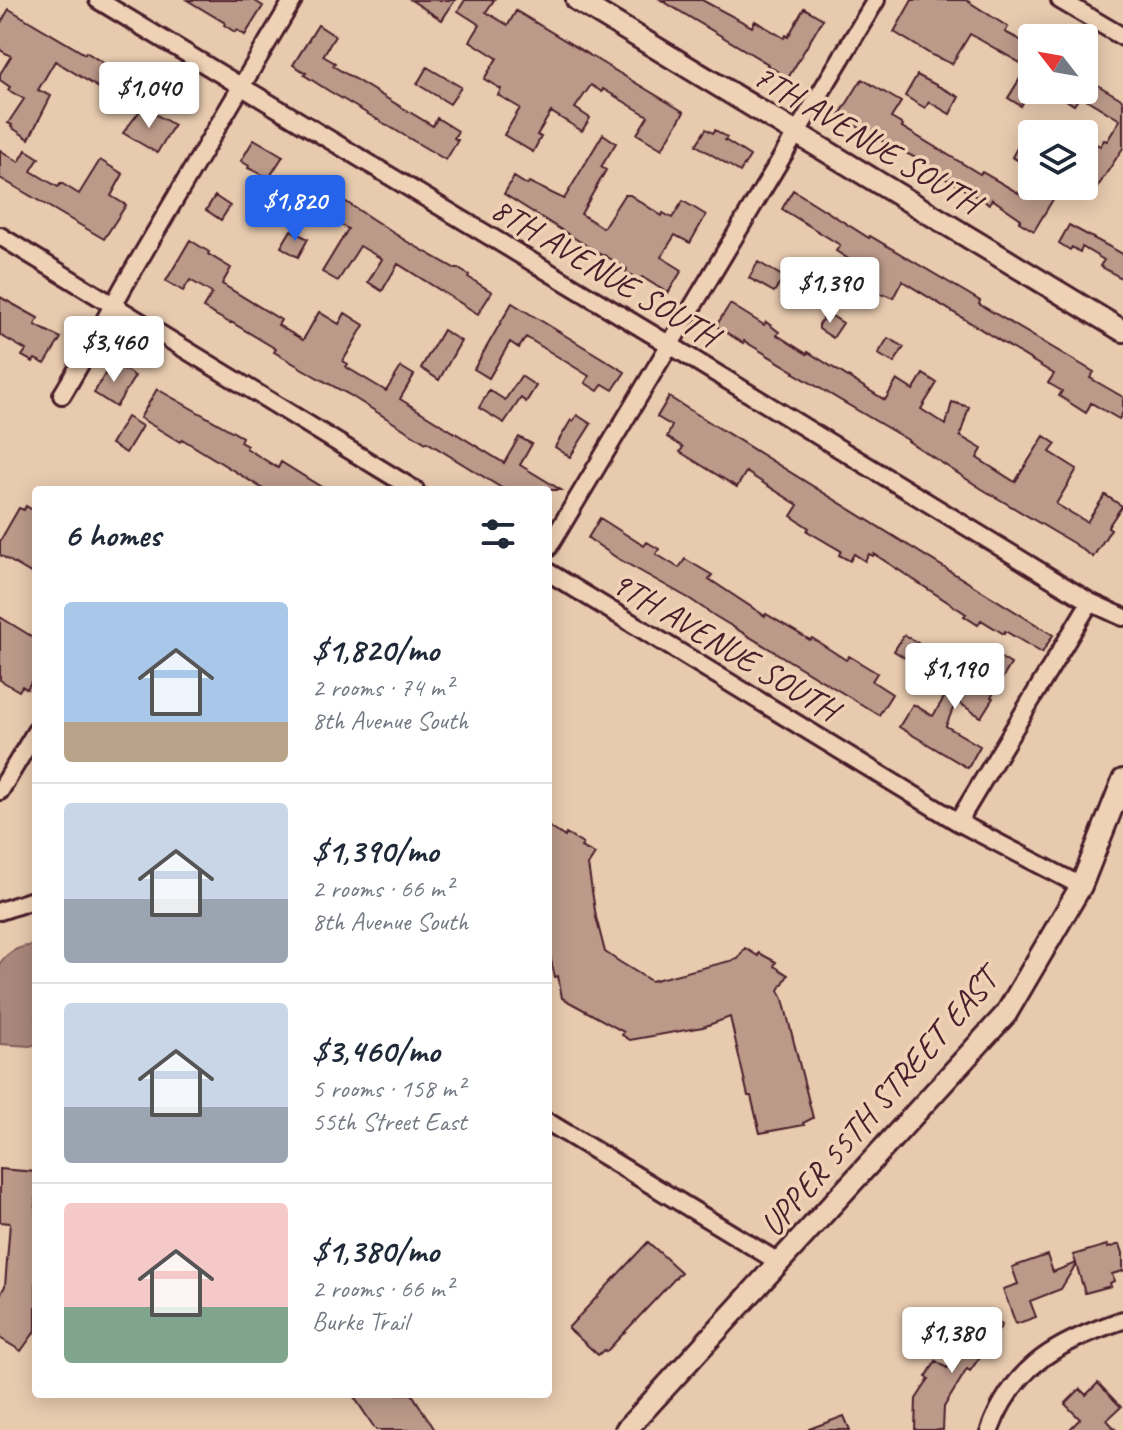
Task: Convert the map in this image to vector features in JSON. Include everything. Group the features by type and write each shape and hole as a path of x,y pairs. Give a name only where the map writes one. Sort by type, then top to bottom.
{"street":[{"name":"8TH AVENUE SOUTH","path":"98,0 1090,602 1123,617"},
{"path":"62,395 293,0"},
{"name":"7TH AVENUE SOUTH","path":"577,0 1123,331"},
{"path":"552,541 876,0"},
{"path":"1060,0 1123,37"},
{"path":"0,236 409,486"},
{"name":"9TH AVENUE SOUTH","path":"552,574 958,822 1081,886"},
{"path":"958,822 1090,602"},
{"path":"0,791 32,738"},
{"name":"UPPER 55TH STREET EAST","path":"626,1430 1006,1014 1081,886 1123,780"},
{"path":"0,911 32,900"},
{"path":"552,1124 780,1263"},
{"path":"995,1428 1009,1393 1038,1360 1068,1340 1123,1320"}],"shaded area":[{"path":"32,945 32,1045 0,1044 0,963 25,946"}],"building":[{"path":"187,0 253,0 263,6 245,35 237,30 235,32"},
{"path":"411,0 455,0 442,20"},
{"path":"465,0 494,0 486,12 508,25 516,11 684,112 662,149 637,134 648,116 591,85 575,108 590,118 582,131 551,112 537,135 541,137 533,152 504,135 520,108 498,95 501,89 484,79 497,58 470,41 480,25 458,11"},
{"path":"661,0 702,0 752,27 755,21 784,38 786,35 788,37 804,8 823,19 788,78"},
{"path":"912,0 966,0 1008,27 1005,32 1018,39 1018,62 970,34 952,64 894,32"},
{"path":"9,9 86,52 145,90 133,109 55,61 38,90 51,96 29,139 11,127 8,123 24,99 8,90 10,87 0,80 0,74 11,56 0,50 0,24"},
{"path":"318,25 335,36 323,56 335,63 333,66 433,126 437,118 458,131 454,138 458,140 446,160 329,91 293,65"},
{"path":"427,67 461,87 450,104 417,84"},
{"path":"917,75 959,97 950,114 929,102 925,108 905,96"},
{"path":"862,79 901,102 891,118 902,127 1018,193 1018,200 1053,200 1034,231 992,199 989,204 939,175 942,171 839,116"},
{"path":"1018,82 1018,104 1021,106 1008,98"},
{"path":"1098,85 1123,100 1123,148 1098,186 1098,145 1107,141 1120,120 1094,104 1098,104"},
{"path":"143,107 174,125 157,153 123,133"},
{"path":"706,129 727,137 725,140 750,156 740,172 696,145"},
{"path":"603,134 616,143 601,167 606,170 581,214 603,228 624,195 630,195 662,216 663,213 672,218 683,201 706,215 690,243 675,235 661,257 682,270 668,293 642,277 640,280 626,272 627,269 504,194 514,177 564,199"},
{"path":"254,139 283,156 269,178 241,161"},
{"path":"1018,146 1018,160 1012,157"},
{"path":"0,150 19,162 26,150 39,158 31,171 58,187 61,183 79,194 100,160 123,174 111,196 126,205 104,239 0,178"},
{"path":"323,187 492,292 478,314 398,264 382,291 368,282 382,259 360,246 338,281 322,272 348,229 312,206"},
{"path":"793,190 1094,372 1090,378 1123,397 1123,412 1119,419 1091,403 1086,413 1059,396 1062,391 1048,383 1054,374 902,281 893,298 867,286 872,278 836,251 840,245 782,209"},
{"path":"215,196 230,206 221,220 206,210"},
{"path":"1069,225 1123,254 1123,279 1100,266 1104,260 1082,247 1080,252 1059,243"},
{"path":"291,230 308,239 298,257 281,247"},
{"path":"190,240 231,268 222,284 281,320 278,325 303,340 319,312 339,324 345,313 364,325 343,361 348,364 346,367 386,391 401,367 414,375 400,399 504,463 519,437 532,444 520,465 561,490 552,490 552,486 498,486 274,352 276,349 203,308 212,293 190,280 183,291 166,281"},
{"path":"758,262 784,277 774,292 749,278"},
{"path":"0,297 38,318 35,325 61,338 45,364 22,356 26,350 0,335"},
{"path":"512,303 625,372 613,390 603,384 598,391 585,383 589,376 526,337 519,348 510,342 489,378 474,369"},
{"path":"730,304 764,325 766,322 779,332 777,335 885,400 897,380 913,390 923,374 937,383 921,409 946,425 952,402 969,407 960,436 982,449 977,458 1015,482 1044,436 1056,444 1050,452 1077,469 1056,504 1087,522 1105,495 1122,506 1108,527 1111,529 1093,557 908,440 716,326"},
{"path":"827,313 843,323 833,338 819,329"},
{"path":"443,330 461,341 439,380 421,368"},
{"path":"888,338 904,347 894,363 878,354"},
{"path":"112,362 135,376 116,407 94,393"},
{"path":"521,376 536,386 526,402 521,398 504,423 479,408 489,390 505,400"},
{"path":"157,389 242,437 240,442 246,448 278,468 281,462 320,486 258,486 182,439 180,442 140,418"},
{"path":"669,397 1053,635 1042,653 981,620 978,625 874,554 869,554 865,561 854,554 850,561 839,555 841,551 807,531 809,528 791,516 798,505 746,472 737,487 680,452 683,447 667,437 672,426 657,417"},
{"path":"577,415 591,424 570,457 555,447"},
{"path":"127,417 142,426 126,453 111,444"},
{"path":"26,506 32,510 32,574 0,555 0,541 19,508 24,510"},
{"path":"600,518 644,546 647,542 659,549 656,554 679,568 685,559 712,575 709,579 765,616 810,640 812,638 846,660 849,656 877,673 872,681 892,694 879,715 588,538"},
{"path":"0,617 32,637 32,680 27,689 22,686 19,691 0,680"},
{"path":"904,635 921,645 912,662 894,651"},
{"path":"996,655 1011,664 981,717 956,701 946,726 980,746 968,768 899,727 913,704 933,716 948,691 930,679 939,664 957,676 959,672 965,675 964,680 976,688"},
{"path":"552,829 583,844 581,847 595,854 588,865 596,917 605,952 620,962 651,981 738,959 745,948 776,962 774,966 788,975 779,990 813,1118 804,1125 760,1133 730,1017 703,1027 630,1040 622,1035 624,1032 562,998 558,976 555,977 552,965"},
{"path":"0,1169 32,1172 32,1336 21,1351 0,1338 0,1295 5,1286 10,1223 0,1222"},
{"path":"648,1242 681,1272 606,1352 604,1350 598,1355 568,1328"},
{"path":"1120,1244 1123,1271 1112,1274 1114,1281 1110,1283 1111,1286 1085,1293 1076,1264 1061,1289 1030,1301 1036,1317 1016,1324 1003,1289 1018,1284 1012,1267 1047,1255 1053,1272 1076,1263 1073,1255"},
{"path":"981,1312 1002,1325 970,1371 967,1369 944,1407 943,1430 915,1430 916,1399 929,1379 926,1377 936,1361 947,1368"},
{"path":"1098,1383 1121,1407 1107,1420 1116,1430 1069,1430 1080,1419 1065,1404 1080,1389 1086,1395"},
{"path":"355,1398 415,1398 435,1430 376,1430"},
{"path":"844,1416 850,1430 809,1430 809,1429"}]}
